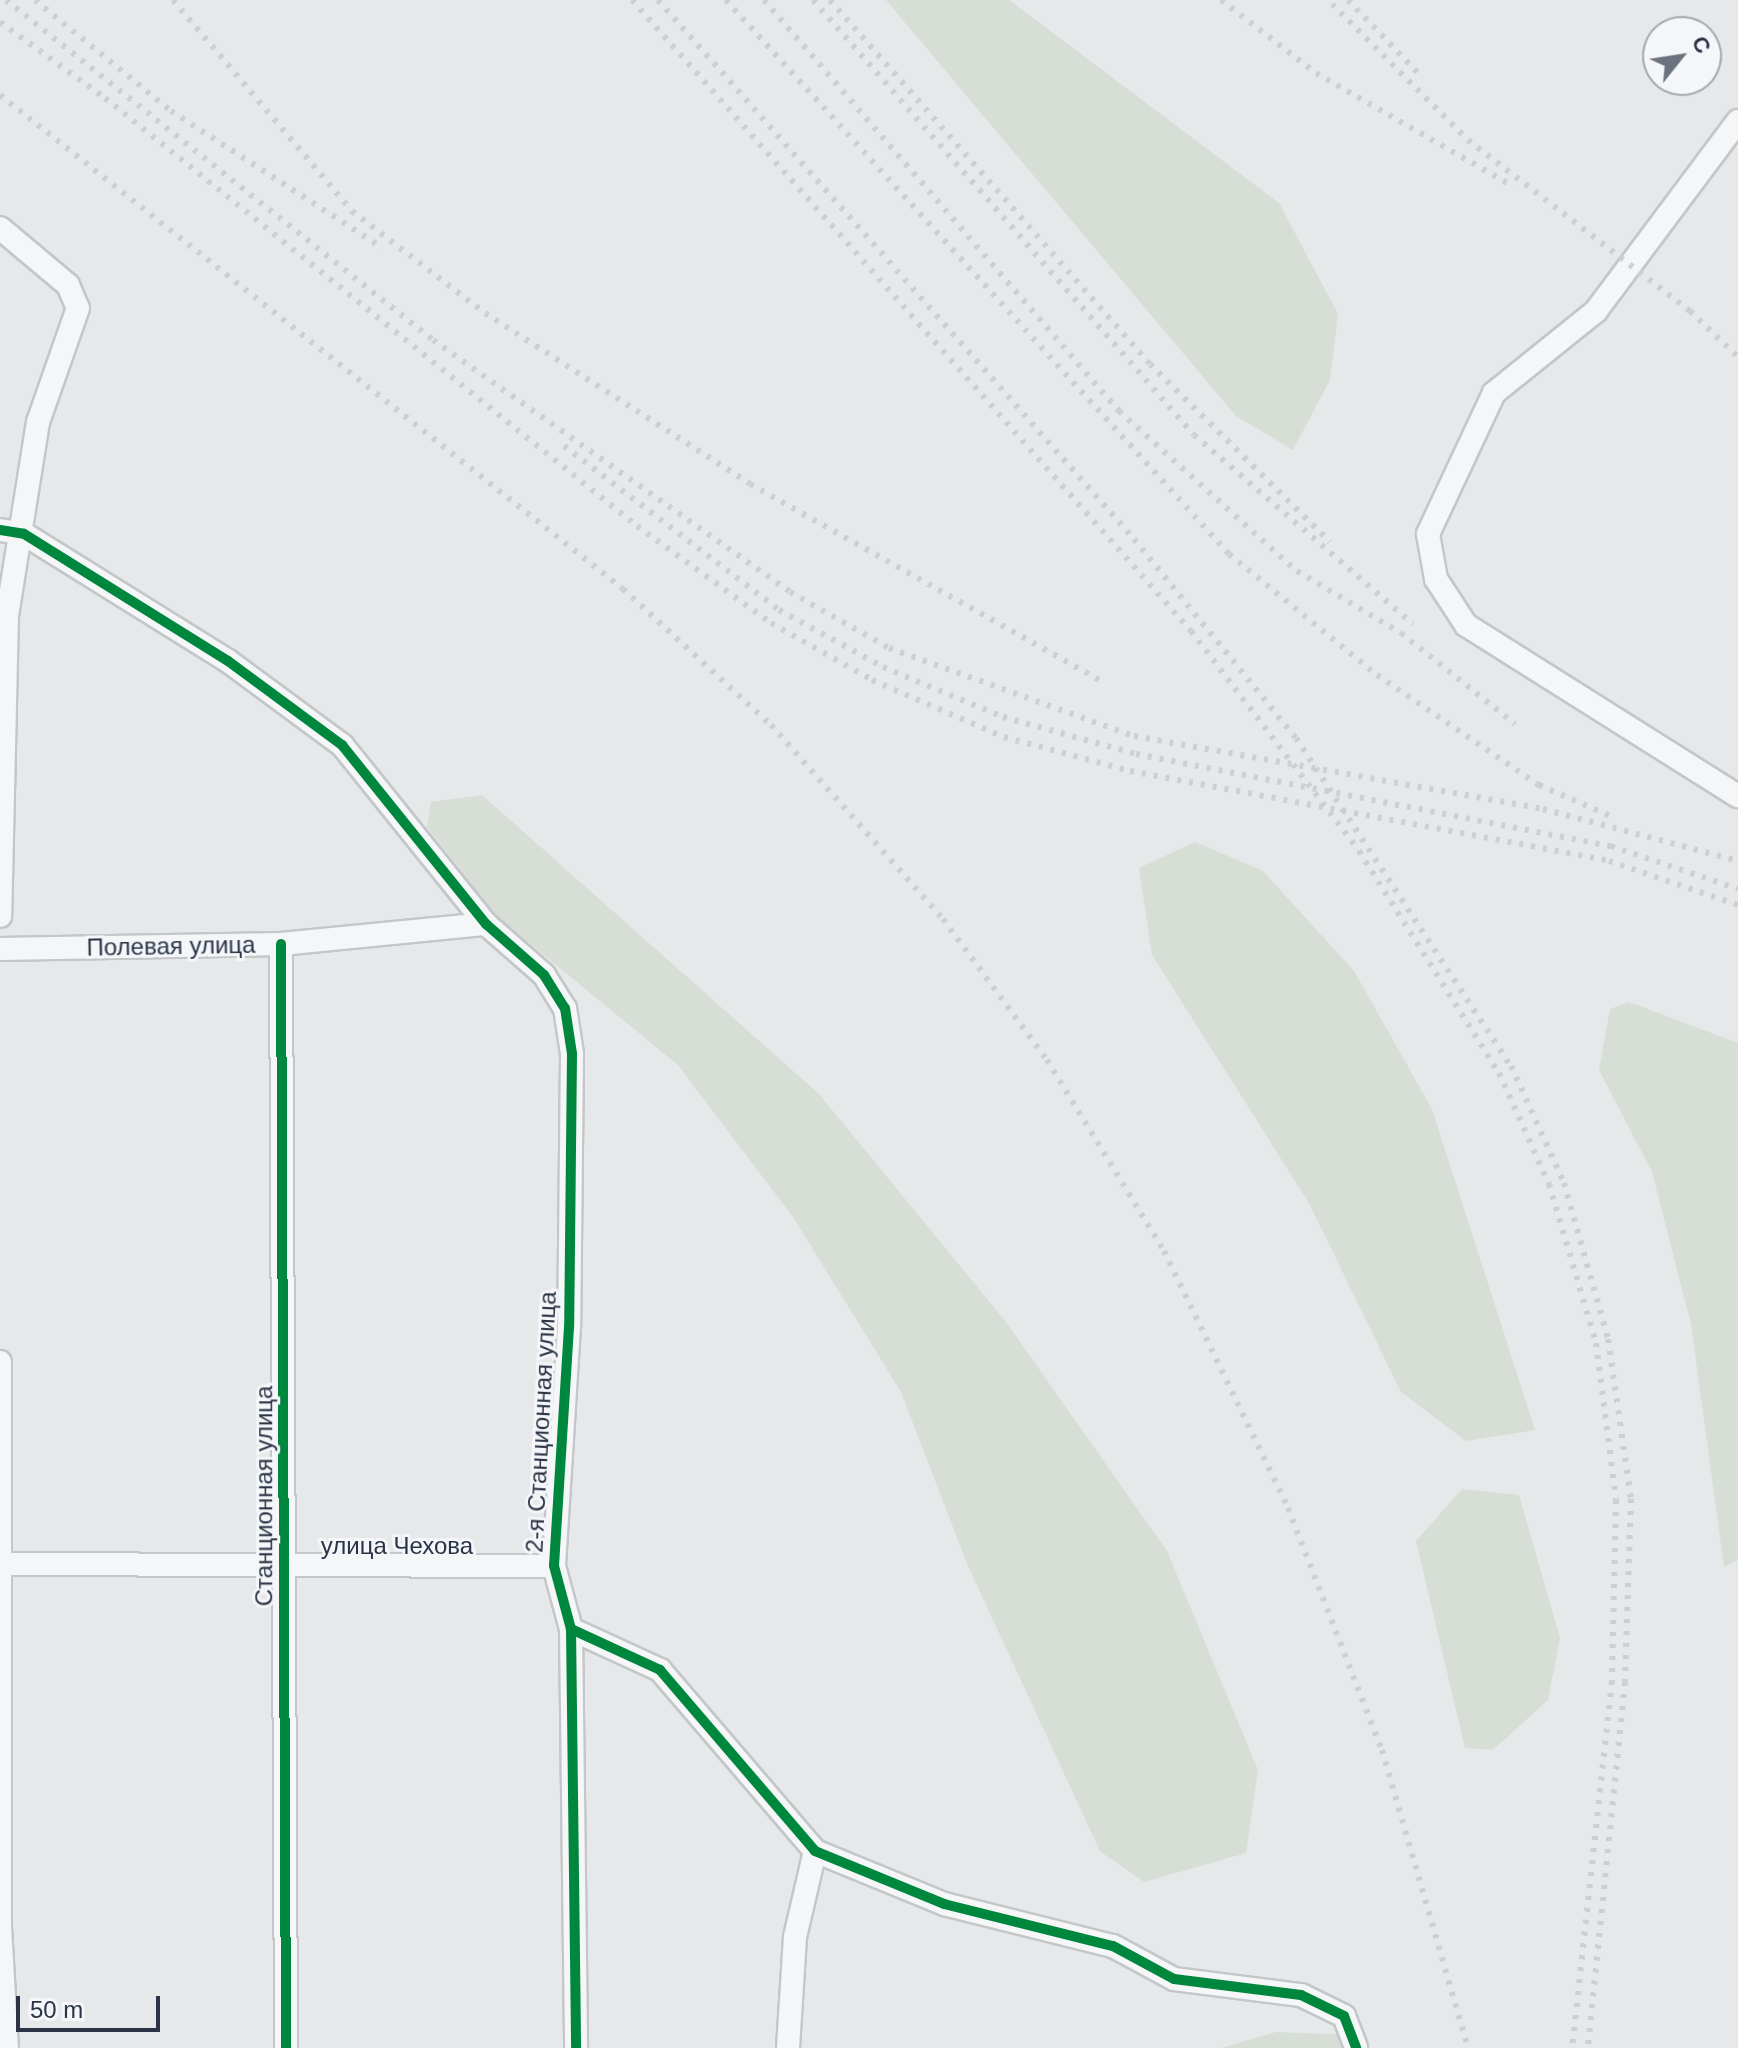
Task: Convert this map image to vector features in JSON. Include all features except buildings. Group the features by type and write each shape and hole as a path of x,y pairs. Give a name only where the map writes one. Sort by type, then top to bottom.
{"street":[{"path":"1738,121 1596,311 1494,393 1428,534 1436,579 1466,625 1738,796"},
{"path":"0,228 68,285 78,308 38,422 24,534 7,616 0,916"},
{"path":"0,530 24,534"},
{"name":"2-я Станционная улица","path":"24,534 228,661 342,745 486,924 544,975 565,1008 572,1054 569,1327 554,1566 571,1629 576,2048"},
{"name":"Полевая улица","path":"0,949 281,944 486,924"},
{"name":"Станционная улица","path":"281,944 286,2048"},
{"path":"0,1362 7,2048"},
{"name":"улица Чехова","path":"0,1564 554,1566"},
{"path":"571,1629 660,1670 815,1851 944,1904 1113,1946 1174,1979 1301,1995 1344,2016 1356,2048"},
{"path":"788,2048 795,1937 815,1851"}],"shaded area":[{"path":"886,0 1009,0 1279,203 1338,314 1330,380 1293,450 1236,416"},
{"path":"482,795 819,1094 1006,1322 1167,1551 1258,1770 1246,1853 1144,1882 1100,1851 968,1566 901,1392 793,1217 678,1065 496,916 427,827 431,802"},
{"path":"1195,842 1263,871 1354,971 1432,1109 1535,1430 1466,1441 1401,1392 1309,1203 1152,955 1139,868"},
{"path":"1629,1002 1738,1043 1738,1560 1724,1567 1691,1324 1652,1172 1599,1070 1610,1009"},
{"path":"1462,1489 1519,1495 1560,1638 1548,1700 1493,1750 1465,1748 1416,1541"},
{"path":"1276,2032 1354,2035 1356,2048 1221,2048"}],"railway":[{"path":"6,0 433,340 790,592 889,648 1134,736 1543,809 1738,861"},
{"path":"35,0 171,111 383,248"},
{"path":"173,0 352,211 485,313 750,484 1101,681"},
{"path":"632,0 1191,631 1359,851 1499,1073 1549,1184 1596,1343 1616,1500 1612,1681 1572,2048"},
{"path":"658,0 1134,539 1296,738 1511,1066 1564,1183 1608,1339 1631,1499 1625,1682 1588,2048"},
{"path":"726,0 1229,554 1377,675 1539,785 1613,817"},
{"path":"764,0 1119,411 1297,571 1401,633 1515,724"},
{"path":"813,0 1194,435 1413,624"},
{"path":"830,0 1150,364 1330,542"},
{"path":"1221,0 1316,73 1514,187"},
{"path":"1348,0 1420,75"},
{"path":"1332,4 1468,140 1690,311 1738,357"},
{"path":"0,22 105,98 637,526 771,623 872,680 1004,737 1130,771 1609,861 1738,905"},
{"path":"0,95 623,589 771,725 943,919 1047,1060 1164,1251 1288,1508 1382,1750 1468,2048"},
{"path":"564,446 779,610 883,667 1003,717 1136,754 1611,846 1738,889"}],"cycle path":[{"path":"0,530 24,534 228,661 342,745 486,924 544,975 565,1008 572,1054 569,1327 554,1566 571,1629 576,2048"},
{"path":"281,944 286,2048"},
{"path":"571,1629 660,1670 815,1851 944,1904 1113,1946 1174,1979 1301,1995 1344,2016 1356,2048"}]}
